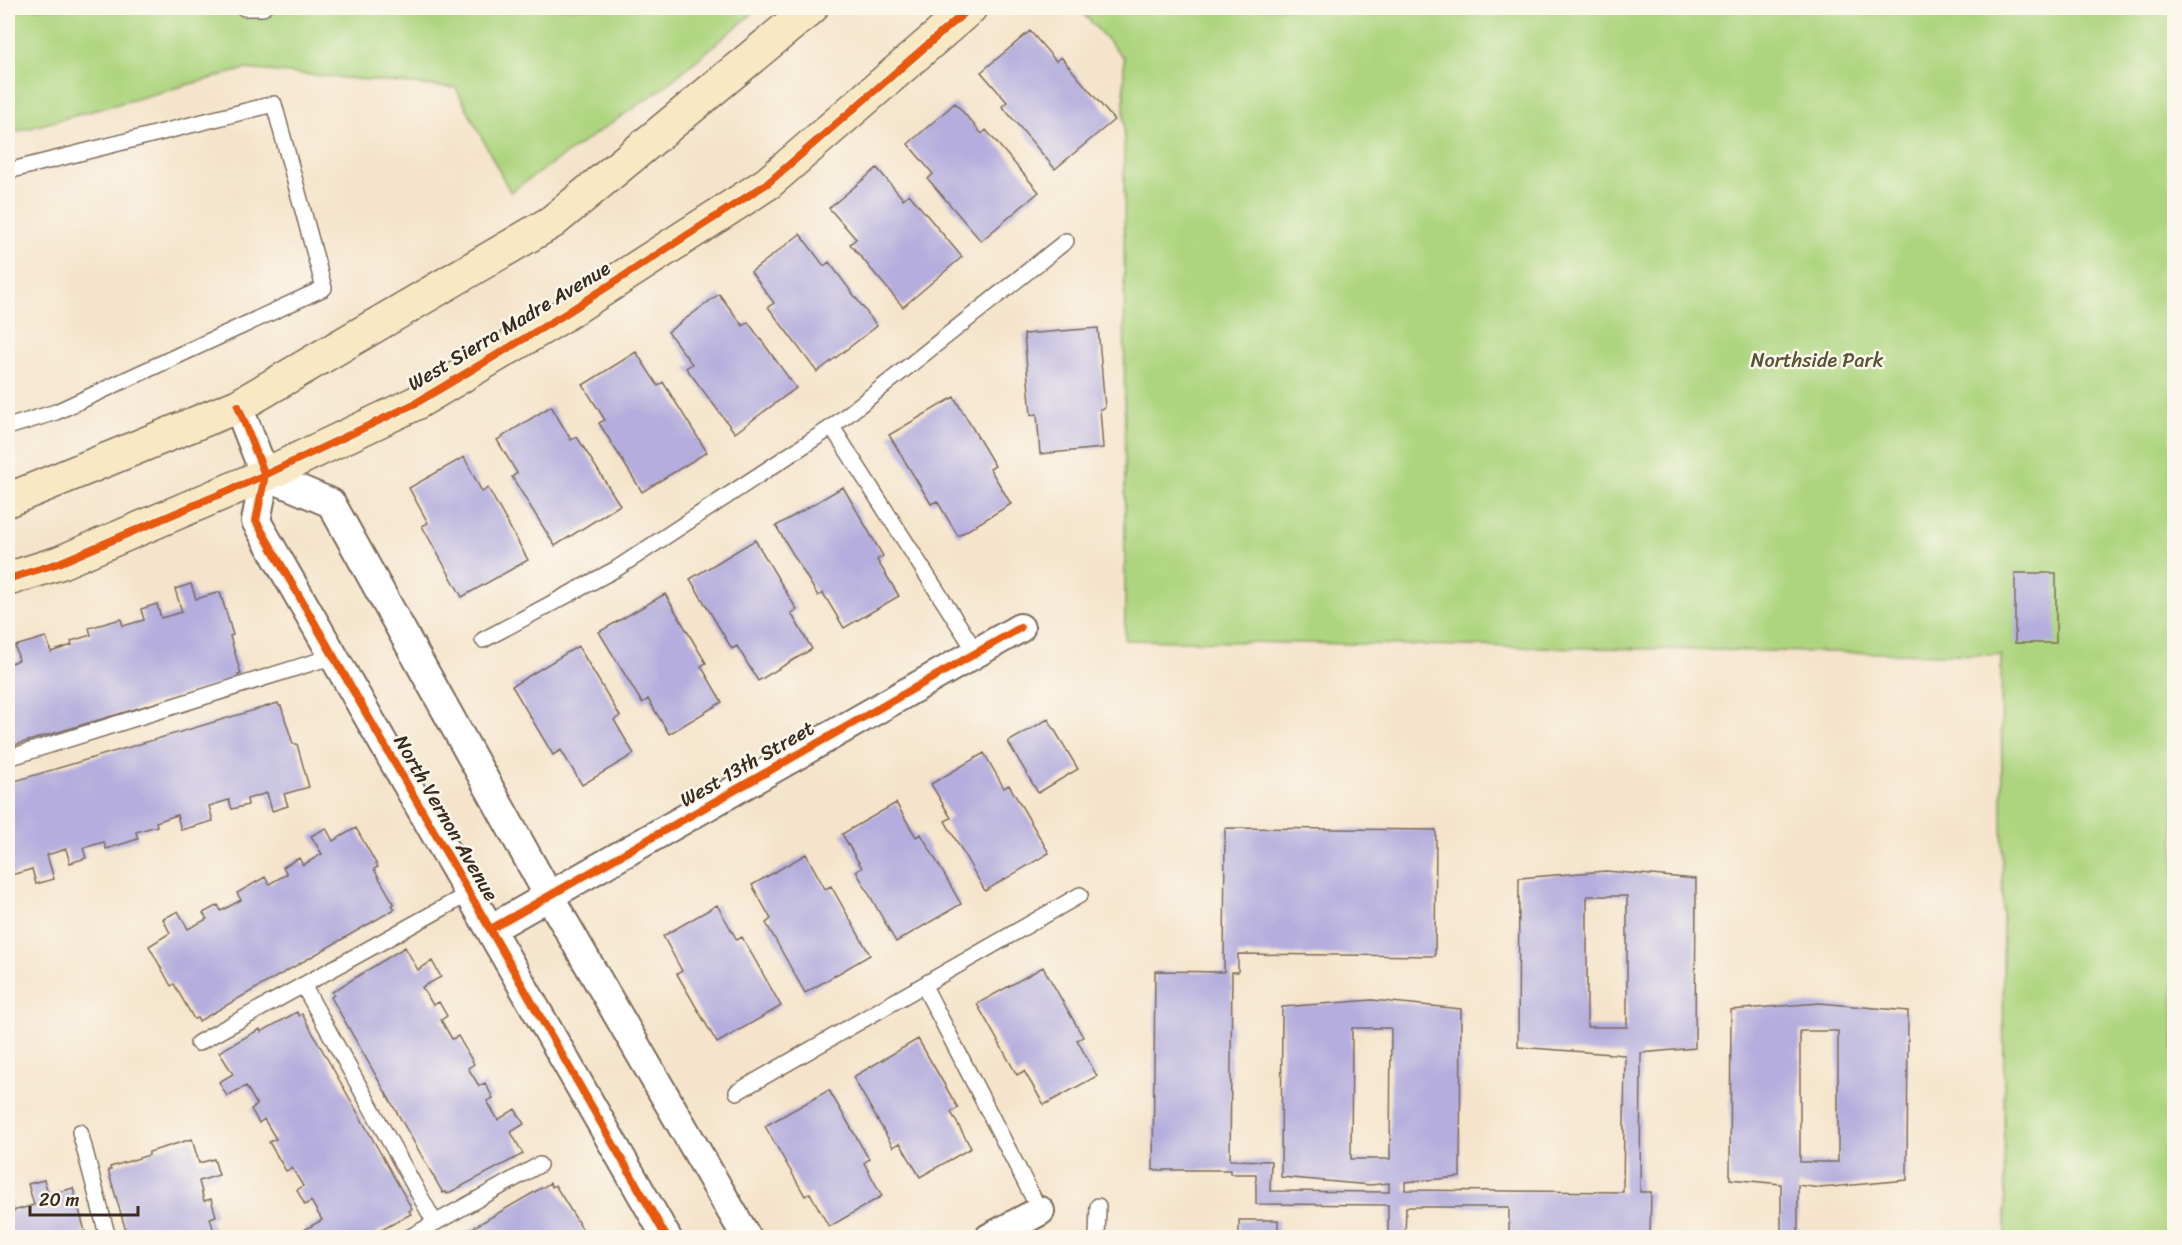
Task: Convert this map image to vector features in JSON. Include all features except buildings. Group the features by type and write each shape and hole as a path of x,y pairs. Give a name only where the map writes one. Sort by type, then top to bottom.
{"street":[{"path":"8,500 238,406 552,222 812,8"},
{"name":"West Sierra Madre Avenue","path":"8,579 59,563 265,475 416,403 562,316 768,183 970,8"},
{"path":"238,406 265,475 331,503 549,896 747,1238"},
{"name":"North Vernon Avenue","path":"265,475 256,521 667,1238"},
{"name":"West 13th Street","path":"491,929 1020,628"},
{"path":"989,1238 1040,1211"}],"lane":[{"path":"244,8 263,8"},
{"path":"8,171 274,104 324,288 56,412 8,427"},
{"path":"483,640 616,569 832,427 1066,241"},
{"path":"832,427 976,652"},
{"path":"8,759 334,656"},
{"path":"198,1043 470,893"},
{"path":"737,1092 1080,895"},
{"path":"303,985 435,1223"},
{"path":"924,986 1040,1211"},
{"path":"80,1132 108,1238"},
{"path":"408,1238 539,1165"},
{"path":"1097,1238 1098,1206"}],"green space":[{"path":"8,8 759,8 663,88 510,192 456,88 245,69 8,134"},
{"name":"Northside Park","path":"1078,8 2174,8 2174,1237 2005,1237 2001,655 1125,640 1124,58"}],"cycle path":[{"path":"8,579 59,563 265,475 416,403 562,316 768,183 970,8"},
{"path":"238,406 265,475 256,521 667,1238"},
{"path":"491,929 1020,628"}]}
